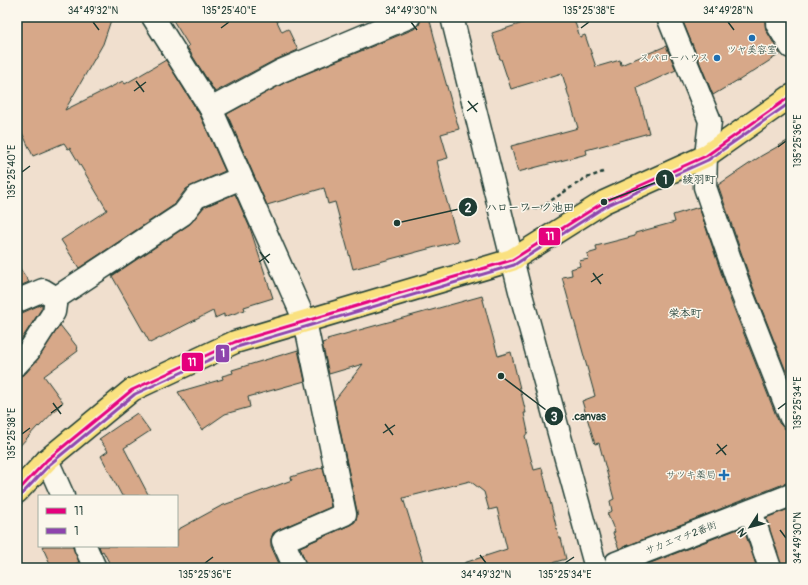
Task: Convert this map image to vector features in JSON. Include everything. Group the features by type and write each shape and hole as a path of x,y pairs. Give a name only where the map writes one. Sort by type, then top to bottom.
{"main road":[{"path":"17,492 47,460 132,390 235,342 512,260 604,202 706,156 791,96"}],"street":[{"path":"153,17 211,109 305,321 345,514 284,541 295,568"},
{"path":"211,109 281,71 409,17"},
{"path":"452,17 512,260 606,566"},
{"path":"668,17 710,121 706,156 705,188 741,291 791,418"},
{"path":"778,17 777,24 791,47"},
{"path":"17,364 29,351 54,312 56,298 183,214 196,197 242,178"},
{"path":"17,301 42,290 56,298"},
{"path":"47,460 63,495"},
{"name":"サカエマチ2番街","path":"606,566 791,495"},
{"path":"751,511 770,568"},
{"path":"85,547 95,568"}],"path":[{"path":"524,208 538,209 584,179 606,171"}],"building":[{"path":"23,17 112,17 103,44 65,110 123,81 125,84 166,60 200,115 225,171 186,189 174,205 79,268 61,240 107,210 70,148 68,149 64,143 33,156 17,122 17,35"},
{"path":"171,17 275,17 282,32 288,29 298,50 275,60 215,92 187,47 189,46"},
{"path":"429,17 436,48 459,129 441,134 448,158 437,161 458,241 353,269 335,202 328,204 324,188 267,205 227,114 286,82 414,29 419,25 421,19"},
{"path":"541,17 573,17 580,37 585,35 596,67 620,60 621,65 666,46 676,70 637,88 649,133 586,150 587,154 518,172 511,146 578,128 562,73 511,89 500,59 492,33"},
{"path":"681,17 765,17 766,30 780,54 713,95"},
{"path":"791,139 791,384 753,287 718,185 761,156"},
{"path":"235,194 250,228 273,298 244,307 245,310 224,317 224,314 215,318 213,311 150,343 112,276 190,224 204,207"},
{"path":"699,207 729,296 779,423 784,428 791,430 791,483 786,483 619,549 613,533 615,532 607,513 612,511 610,501 614,499 599,443 595,444 582,401 595,396 562,277 572,275 571,269 580,266 579,261 589,259 587,254 597,251 596,246 635,236 635,233 675,222 673,215"},
{"path":"17,264 29,282 17,287"},
{"path":"482,296 498,356 511,352 526,413 524,413 528,432 525,436 534,470 542,468 559,538 561,538 566,559 534,568 465,568 464,563 507,549 497,508 489,510 484,492 470,481 403,498 425,568 307,568 300,547 350,525 355,522 357,517 334,401 363,364 329,374 322,343 328,341 327,339"},
{"path":"42,304 42,308 17,346 17,313 22,313"},
{"path":"60,325 78,348 78,351 44,376 63,402 17,449 17,376 21,376 26,373 38,359"},
{"path":"298,350 305,381 248,397 250,407 225,414 202,430 178,392 223,379 222,376 233,373 232,370"},
{"path":"137,413 150,431 124,448 148,495 121,495 101,456 108,451 99,439"},
{"path":"323,467 331,507 273,533 271,546 281,568 112,568 103,551 101,552 99,547 178,547 178,529 221,506 292,480 291,477"},
{"path":"791,508 791,568 782,568 766,518"},
{"path":"743,527 757,568 638,568"},
{"path":"42,547 73,547 79,562 67,568 52,568"}],"transit line":[{"name":"11","path":"17,492 47,460 132,390 235,342 512,260 604,202 706,156 791,96"},
{"name":"1","path":"21,495 50,464 135,394 237,347 514,265 606,206 708,160 791,102"}],"place":[{"name":"ツヤ美容室","path":"752,38"},
{"name":"スパローハウス","path":"717,58"},
{"name":"綾羽町","path":"604,202"},
{"name":"ハローワーク池田","path":"397,223"},
{"name":".canvas","path":"501,376"},
{"name":"サツキ薬局","path":"724,475"}],"district":[{"name":"栄本町","path":"685,313"}]}
